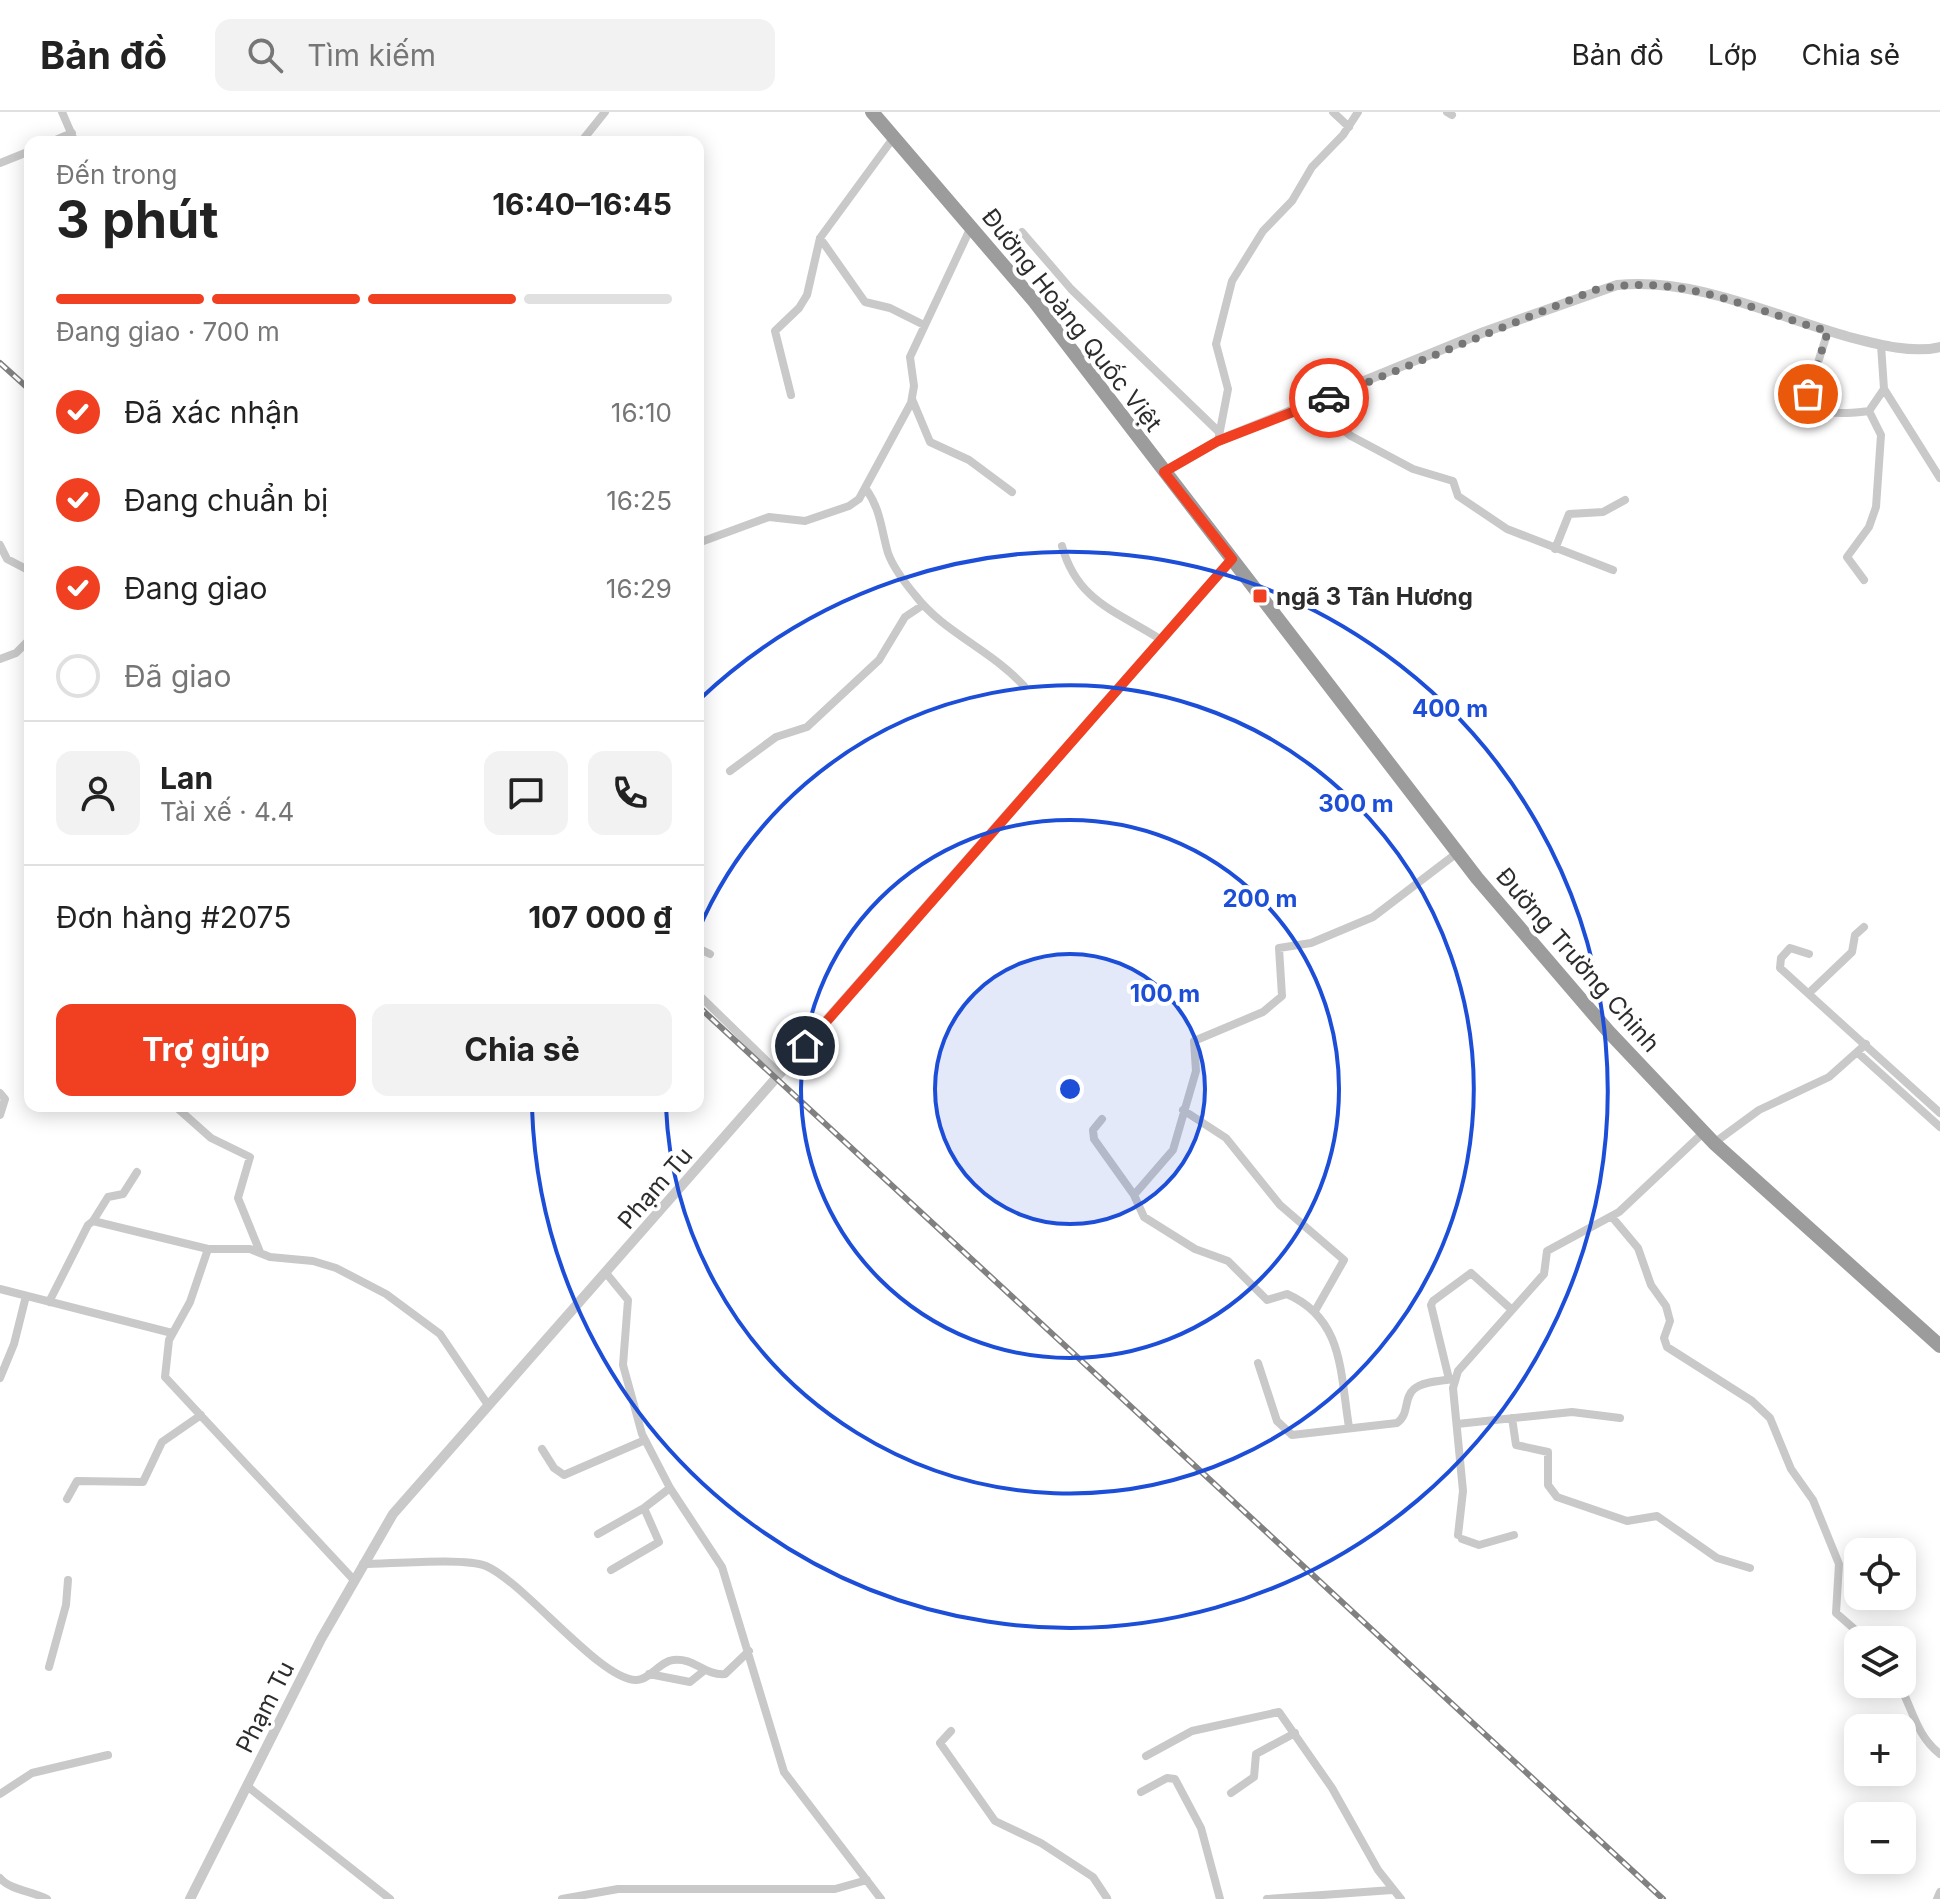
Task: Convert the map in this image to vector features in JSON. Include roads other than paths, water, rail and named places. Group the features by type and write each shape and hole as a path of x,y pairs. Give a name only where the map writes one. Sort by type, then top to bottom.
{"highway":[{"name":"Đường Hoàng Quốc Việt","path":"872,112 1034,301 1232,559"},
{"name":"Đường Trường Chinh","path":"1232,559 1457,853 1608,1031 1709,1138 1940,1346"}],"street":[{"path":"62,112 72,136"},
{"path":"586,136 605,112"},
{"path":"1333,112 1349,127"},
{"path":"1218,437 1228,389 1216,344 1232,281 1263,231 1292,201 1312,167 1349,127 1358,112"},
{"path":"791,395 775,331 799,308 807,295 820,238 895,136"},
{"path":"0,163 24,153"},
{"path":"971,227 910,357 912,399 930,442 969,460 1012,492"},
{"path":"1022,232 1071,289 1218,437"},
{"path":"820,238 865,302 890,308 924,325"},
{"path":"1164,472 1218,437 1312,405 1484,332 1617,285 1639,282 1689,287 1881,345 1940,347"},
{"path":"1828,331 1808,394 1810,404 1816,409 1843,413 1869,411"},
{"path":"1881,345 1884,389 1940,478"},
{"path":"1869,411 1884,389"},
{"path":"704,541 769,517 805,521 849,506 866,489 912,399"},
{"path":"1312,405 1351,436 1413,469 1453,481 1458,496 1499,524 1613,570"},
{"path":"1864,580 1847,557 1869,527 1876,507 1881,435 1869,411"},
{"path":"866,489 881,512 891,560 923,605 949,628 996,658 1024,686"},
{"path":"1555,549 1566,516 1603,512 1625,500"},
{"path":"0,545 7,559 24,568"},
{"path":"1062,546 1069,572 1082,587 1103,605 1160,639"},
{"name":"Phạm Tu","path":"193,1897 353,1579 393,1514 1232,559"},
{"path":"730,771 776,737 807,727 879,660 905,617 923,605"},
{"path":"0,659 16,653 24,645"},
{"path":"1134,1195 1173,1150 1196,1071 1194,1041 1263,1012 1282,996 1279,948 1311,943 1373,917 1457,853"},
{"path":"1809,993 1852,952 1855,935 1864,927"},
{"path":"1809,954 1794,947 1787,950 1780,961 1780,968 1809,993 1940,1127"},
{"path":"704,951 710,954"},
{"path":"704,1000 780,1074"},
{"path":"1258,1363 1277,1421 1292,1435 1397,1423 1406,1414 1409,1395 1415,1388 1451,1379 1544,1274 1547,1251 1612,1217 1709,1138 1829,1077 1862,1049"},
{"path":"1862,1049 1940,1113"},
{"path":"0,1093 5,1099 0,1115"},
{"path":"1183,1110 1226,1138 1280,1205 1344,1260 1315,1311"},
{"path":"182,1112 207,1135 250,1157 238,1198 260,1253"},
{"path":"1102,1119 1093,1130 1094,1139 1134,1195 1144,1217 1195,1249 1228,1261 1264,1298 1272,1300 1287,1294 1315,1311 1334,1338 1349,1427"},
{"path":"49,1302 88,1225 108,1197 123,1194 137,1172"},
{"path":"1612,1217 1638,1248 1651,1285 1666,1306 1670,1321 1664,1338 1667,1347 1752,1401 1770,1418 1791,1469 1813,1500 1839,1564 1836,1613 1851,1626"},
{"path":"93,1221 208,1249 250,1249 270,1257 324,1263 386,1294 440,1334 488,1405"},
{"path":"208,1249 190,1302 172,1333 165,1377 353,1579"},
{"path":"606,1273 628,1300 623,1365 645,1440 670,1488 722,1567 785,1774 881,1899"},
{"path":"1511,1309 1471,1273 1433,1301 1433,1316 1451,1379 1457,1424 1463,1491 1460,1537 1479,1545 1514,1535"},
{"path":"0,1289 172,1333"},
{"path":"0,1378 14,1344 26,1296"},
{"path":"1457,1424 1572,1412 1620,1418"},
{"path":"67,1499 77,1481 143,1482 162,1442 201,1415"},
{"path":"1512,1418 1516,1445 1548,1452 1548,1485 1557,1497 1627,1521 1657,1516 1717,1558 1750,1568"},
{"path":"542,1449 554,1468 564,1475 645,1440"},
{"path":"598,1534 644,1508 670,1488"},
{"path":"611,1570 659,1542 644,1508"},
{"path":"363,1564 482,1564 541,1609 600,1663 633,1680 672,1660 692,1661 705,1670 725,1674 749,1651"},
{"path":"49,1667 66,1605 68,1580"},
{"path":"649,1674 690,1682 705,1670"},
{"path":"1907,1698 1919,1734 1940,1754"},
{"path":"1146,1756 1192,1731 1275,1712 1283,1716 1392,1890 1401,1899"},
{"path":"951,1731 940,1743 995,1821 1041,1843 1093,1877 1107,1899"},
{"path":"1231,1793 1254,1777 1256,1754 1295,1733"},
{"path":"0,1794 32,1773 108,1755"},
{"path":"1141,1792 1167,1778 1175,1779 1208,1846 1220,1899"},
{"path":"247,1786 390,1899"},
{"path":"0,1878 9,1887 31,1890 47,1899"},
{"path":"562,1899 643,1889 835,1889 867,1880"},
{"path":"1267,1899 1392,1890"},
{"path":"1937,1899 1940,1892"}],"railway":[{"path":"0,363 24,385"},
{"path":"704,1012 1663,1899"}],"place":[{"name":"ngã 3 Tân Hương","path":"1260,596"}]}
